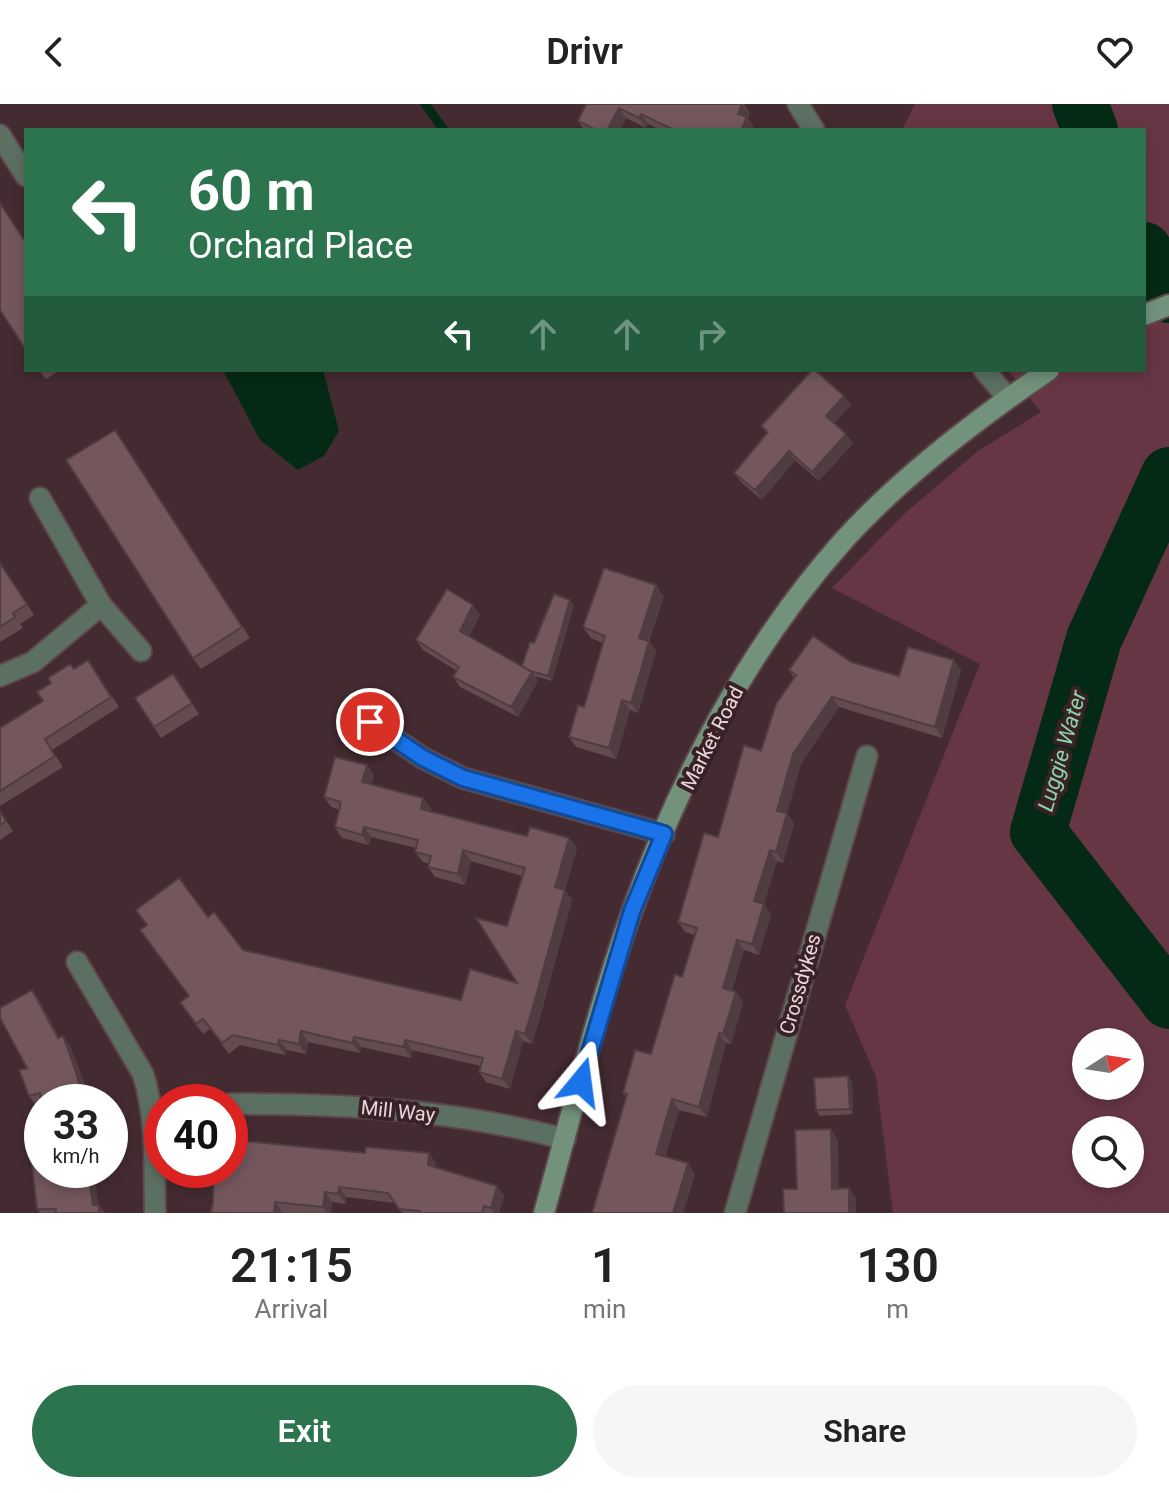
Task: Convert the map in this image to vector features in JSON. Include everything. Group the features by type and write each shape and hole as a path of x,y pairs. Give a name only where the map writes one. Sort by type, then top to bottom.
{"street":[{"path":"798,104 813,128"},
{"path":"0,135 24,173"},
{"path":"986,372 1008,398"},
{"name":"Market Road","path":"544,1213 632,911 664,834 744,675 794,603 845,540 901,485 1008,398 1046,372"},
{"path":"40,498 101,605 141,651"},
{"path":"0,676 33,662 101,605"},
{"path":"370,722 423,758 463,778 664,834"},
{"name":"Crossdykes","path":"735,1213 867,756"},
{"path":"77,962 147,1084"},
{"name":"Mill Way","path":"248,1104 328,1105 445,1116 565,1139"},
{"path":"155,1188 155,1213"}],"shaded area":[{"path":"915,104 1169,104 1169,1213 893,1213 876,1077 845,1005 980,664 832,588 904,514 978,451 1041,412 1010,372 1146,372 1146,128 903,128"},
{"path":"224,372 324,372 339,431 324,456 298,470 260,440"}],"building":[{"path":"586,104 742,104 738,114 747,117 742,128 670,128 641,114 639,118 619,108 608,128 592,128 578,121"},
{"path":"0,203 24,240 24,347 0,310"},
{"path":"810,372 817,372 844,396 826,416 846,434 812,472 789,451 755,490 734,473 768,432 761,426"},
{"path":"115,430 242,627 193,658 66,460"},
{"path":"0,563 27,604 0,627"},
{"path":"604,568 656,585 639,638 649,641 640,673 631,703 622,700 609,748 569,737 578,705 584,707 605,636 583,627"},
{"path":"447,589 473,605 460,631 532,672 511,707 453,677 459,667 416,640"},
{"path":"554,594 570,600 548,676 522,666 530,642 534,643"},
{"path":"813,636 851,662 899,676 908,647 954,660 935,727 832,697 793,754 777,811 787,813 776,852 770,850 754,901 764,904 752,944 737,940 723,988 736,992 723,1034 719,1033 699,1107 672,1099 656,1154 688,1163 673,1213 592,1213 627,1094 623,1093 635,1050 651,1054 675,974 682,977 697,928 678,922 704,833 718,837 744,745 761,751 776,704 796,675 789,670"},
{"path":"88,660 111,697 45,739 55,756 0,791 0,728 43,701 37,692 51,683 48,678 70,664 74,669"},
{"path":"173,674 192,703 154,727 135,698"},
{"path":"335,757 367,765 362,782 423,798 421,809 527,836 530,827 569,838 555,887 565,890 533,1007 525,1034 516,1031 502,1079 479,1072 483,1058 405,1040 404,1047 354,1037 352,1043 301,1031 299,1044 279,1040 278,1045 233,1035 222,1043 203,1019 196,1024 180,1002 189,996 140,930 147,925 136,910 179,878 208,917 214,912 243,950 461,1000 470,969 517,983 476,918 507,926 525,868 463,850 458,874 428,867 431,856 415,852 418,840 364,827 362,835 335,827 341,802 324,797"},
{"path":"0,811 6,821 0,825"},
{"path":"32,990 58,1038 63,1036 79,1084 24,1084 19,1070 27,1068 0,1018 0,1008"},
{"path":"848,1076 850,1109 816,1110 814,1078"},
{"path":"831,1129 832,1189 849,1188 849,1213 784,1213 783,1189 797,1189 795,1130"},
{"path":"248,1141 365,1153 366,1147 429,1153 428,1165 497,1186 491,1208 484,1206 482,1213 420,1213 399,1209 388,1193 339,1187 338,1194 325,1192 323,1207 275,1202 274,1213 211,1213 213,1188 248,1188"},
{"path":"35,1188 91,1188 93,1205 99,1205 99,1213 55,1213 56,1209 37,1209"}],"waterway":[{"path":"425,104 443,128"},
{"name":"Luggie Water","path":"1080,104 1089,128"},
{"name":"Luggie Water","path":"1146,254 1169,295"},
{"name":"Luggie Water","path":"1169,475 1094,639 1038,832 1169,1001"}],"route":[{"path":"370,722 423,758 463,778 664,834 632,911 581,1082"}]}
